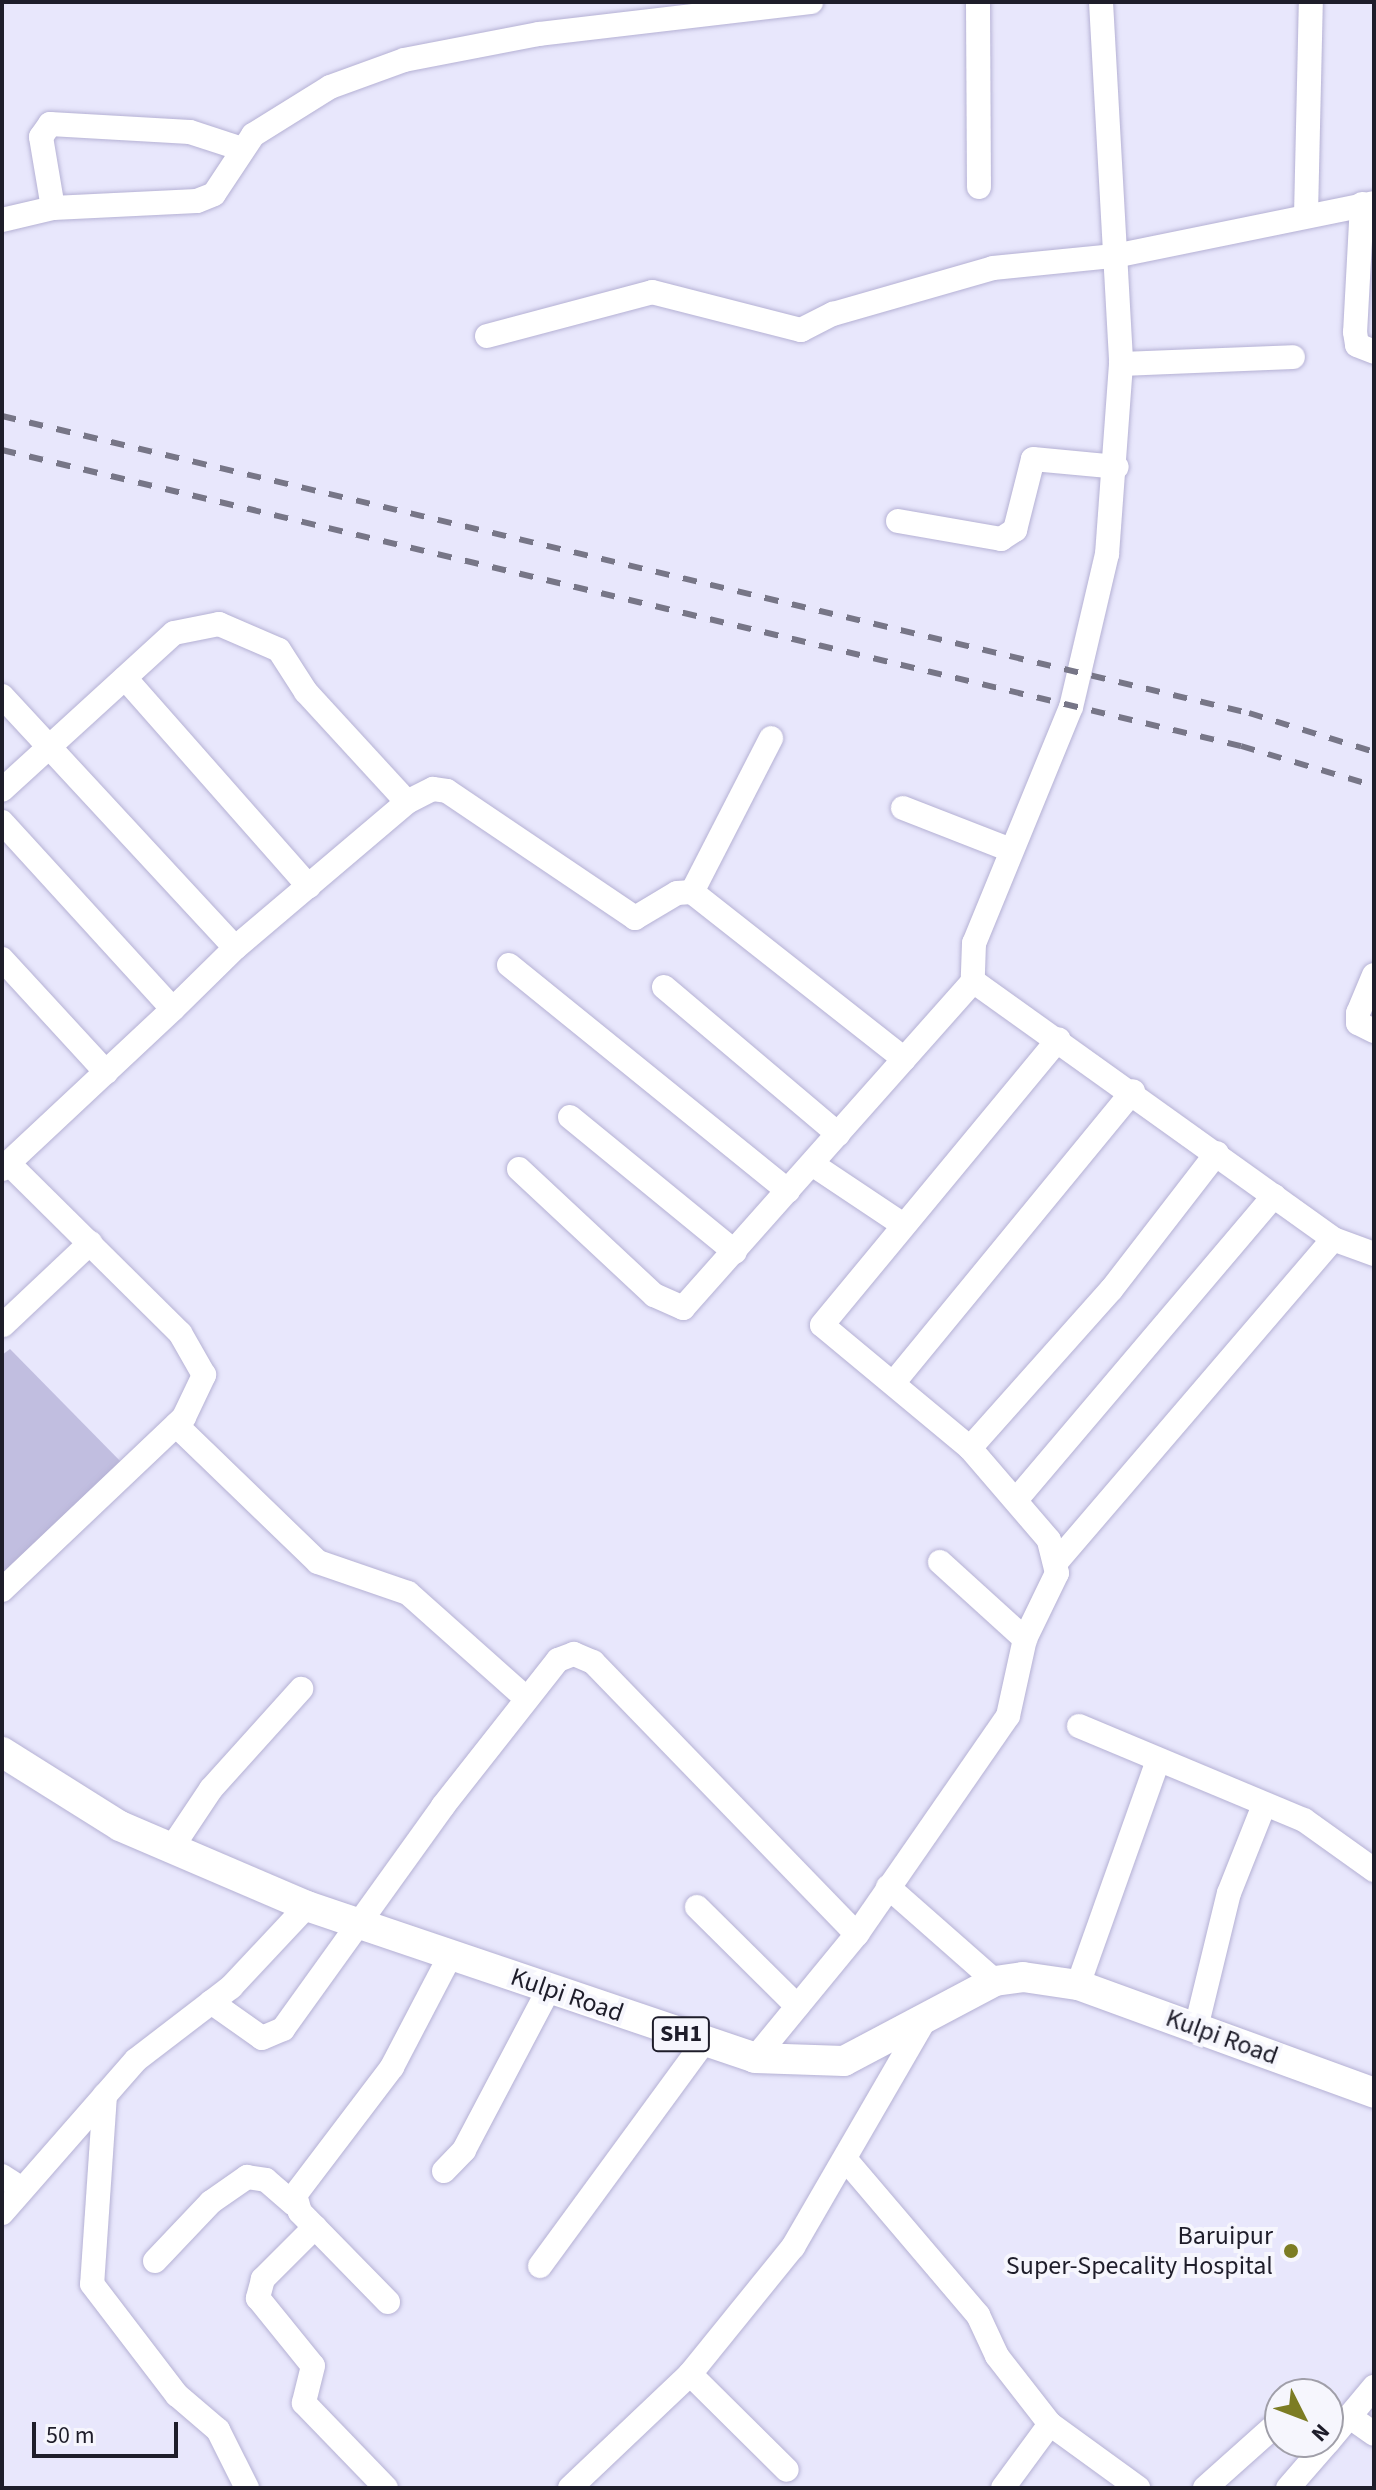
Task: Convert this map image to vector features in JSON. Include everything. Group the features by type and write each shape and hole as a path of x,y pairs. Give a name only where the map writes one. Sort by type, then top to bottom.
{"main road":[{"name":"Kulpi Road","path":"2,1752 75,1802 171,1849 307,1906 755,2058 844,2061 995,1981 1078,1985 1374,2093"}],"street":[{"path":"2,220 53,208 197,201 223,183 239,148 330,87 404,60 539,34 811,2"},
{"path":"978,2 979,187"},
{"path":"519,1169 672,1307 692,1302 973,981 974,943 1081,675 1117,467 1121,364 1101,2"},
{"path":"1306,215 1311,2"},
{"path":"53,208 41,137 50,124 190,132 239,148"},
{"path":"487,336 652,292 801,330 833,314 993,268 1114,256 1368,204 1355,332 1357,345 1374,352"},
{"path":"1121,364 1293,357"},
{"path":"898,521 1001,539 1015,530 1033,459 1117,467"},
{"path":"2,790 180,629 232,627 279,650 306,692 407,802"},
{"path":"125,678 309,887"},
{"path":"2,696 235,948"},
{"path":"692,892 771,738"},
{"path":"2,1590 176,1425 201,1391 196,1352 90,1243 5,1166 235,948 407,802 433,789 447,791 635,918 677,893 692,892 904,1059"},
{"path":"903,808 1011,850"},
{"path":"2,822 173,1009"},
{"path":"2,959 106,1072"},
{"path":"509,965 788,1191"},
{"path":"1374,975 1358,1013 1358,1023 1374,1031"},
{"path":"973,981 1133,1091 1333,1239 1374,1254"},
{"path":"664,987 838,1134"},
{"path":"1059,1039 902,1224 822,1325 895,1381 970,1448 1016,1500 1059,1559"},
{"path":"895,1381 1133,1091"},
{"path":"570,1117 735,1252"},
{"path":"970,1448 1111,1290 1217,1153"},
{"path":"812,1164 902,1224"},
{"path":"1016,1500 1274,1196"},
{"path":"755,2058 857,1934 1008,1716 1025,1639 1059,1559 1333,1239"},
{"path":"3,1325 90,1243"},
{"path":"176,1425 318,1562 408,1593 527,1699"},
{"path":"940,1562 1025,1639"},
{"path":"211,2002 262,2038 274,2038 362,1925 527,1699 558,1660 574,1654 593,1662 857,1934"},
{"path":"171,1849 211,1789 301,1689"},
{"path":"1079,1726 1157,1763 1304,1820 1374,1870"},
{"path":"1078,1985 1157,1763"},
{"path":"1196,2028 1229,1893 1264,1805"},
{"path":"888,1887 995,1981"},
{"path":"2,2213 12,2183 157,2041 211,2002 307,1906"},
{"path":"697,1907 797,2006"},
{"path":"294,2204 299,2188 398,2058 450,1956"},
{"path":"444,2171 464,2150 549,1989"},
{"path":"570,2488 690,2374 793,2247 926,2018"},
{"path":"540,2266 704,2042"},
{"path":"105,2095 92,2284 177,2395 218,2430 247,2488"},
{"path":"846,2160 879,2208 978,2315 997,2356 1050,2424 1138,2488"},
{"path":"155,2261 211,2202 247,2177 266,2180 294,2204 388,2302"},
{"path":"315,2227 263,2279 258,2298 313,2366 304,2403 386,2488"},
{"path":"690,2374 787,2470"},
{"path":"1344,2421 1374,2387"},
{"path":"1003,2488 1050,2424"},
{"path":"1344,2432 1374,2434"},
{"path":"1205,2488 1264,2435"},
{"path":"1288,2488 1313,2458"}],"shaded area":[{"path":"10,1349 127,1468 2,1585 2,1355"}],"railway":[{"path":"2,416 1249,713 1374,752"},
{"path":"2,450 1241,746 1374,786"}],"place":[{"name":"Baruipur Super-Specality Hospital","path":"1291,2251"}]}
